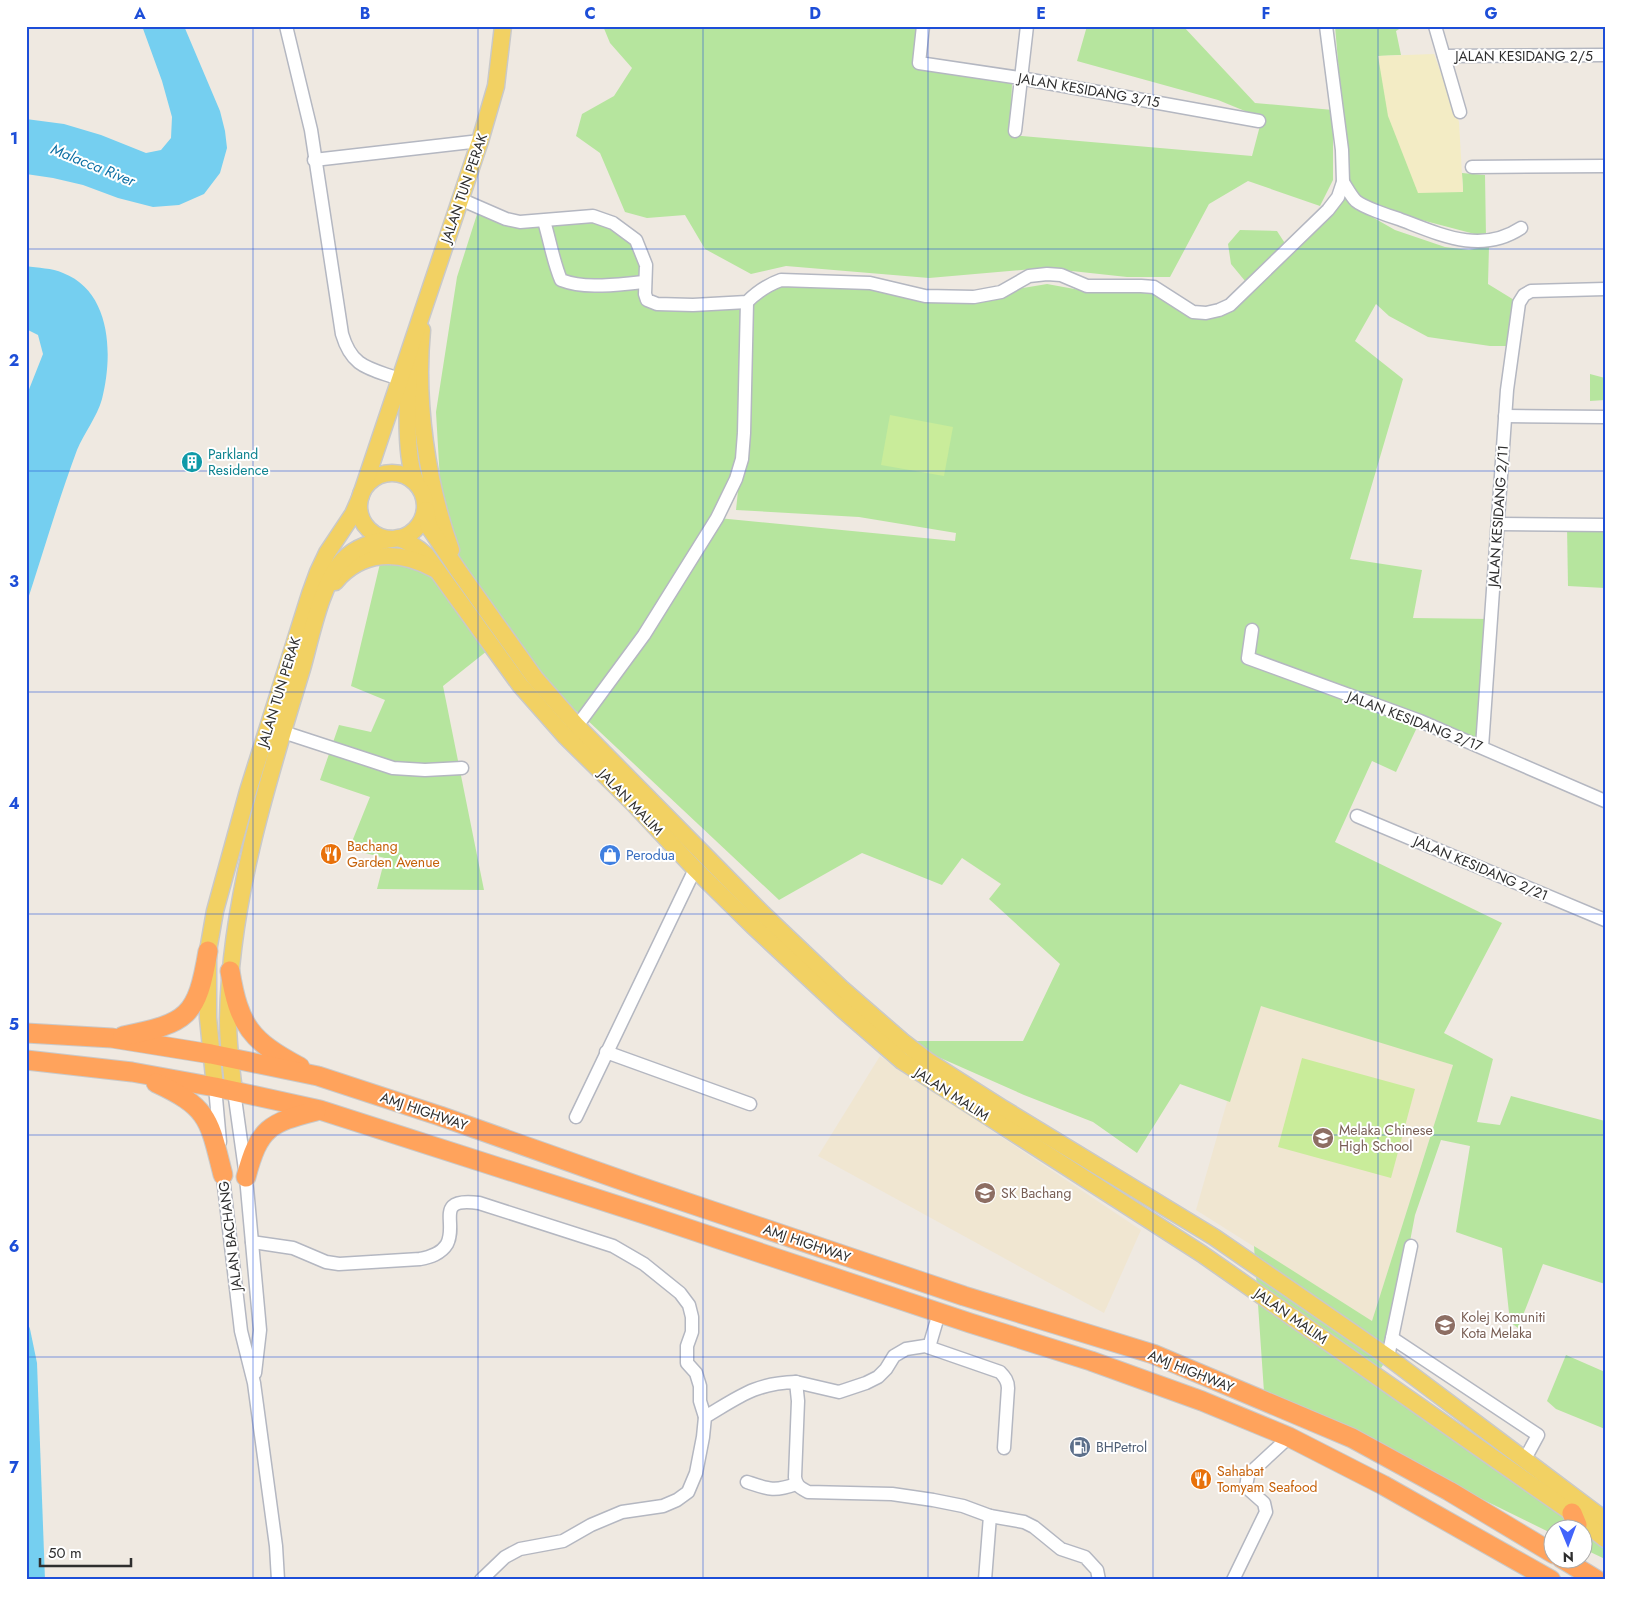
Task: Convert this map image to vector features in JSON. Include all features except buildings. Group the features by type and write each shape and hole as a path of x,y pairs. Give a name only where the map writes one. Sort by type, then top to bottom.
{"highway":[{"path":"112,1038 152,1030 170,1024 184,1016 194,1006 200,992 208,951"},
{"path":"230,971 234,998 242,1017 253,1035 268,1049 318,1076"},
{"name":"AMJ HIGHWAY","path":"26,1033 112,1038 211,1054 318,1076 964,1296 1153,1354 1352,1438 1449,1491 1544,1547"},
{"name":"AMJ HIGHWAY","path":"26,1060 132,1072 215,1087 320,1110 1091,1361 1154,1383 1289,1437 1392,1490 1551,1580"},
{"path":"132,1072 183,1096 196,1106 206,1118 212,1132 223,1175"},
{"path":"246,1178 256,1146 271,1127 284,1120 320,1110"},
{"path":"1577,1568 1597,1580"}],"main road":[{"name":"JALAN TUN PERAK","path":"215,1087 208,1018 208,951 220,894 248,791 310,594 327,553 360,498 480,141 496,86 503,26"},
{"path":"425,301 421,342 421,384 428,466 444,530 460,573"},
{"name":"JALAN TUN PERAK","path":"410,347 408,384 409,448 410,464 416,482"},
{"path":"387,473 398,473 416,482 424,495 426,510 418,527 412,533 394,539 374,533 366,526 359,508 360,498 363,489 377,476 387,473"},
{"name":"JALAN MALIM","path":"426,510 429,527 460,573 535,678 577,726 763,914 841,988 902,1041 928,1061 1214,1237 1388,1357 1605,1520"},
{"name":"JALAN TUN PERAK","path":"234,1091 228,1021 230,971 246,873 264,798 283,732 328,584 344,559 361,546 394,539"},
{"name":"JALAN MALIM","path":"394,539 407,541 417,547 438,571 520,685 565,736 634,803 695,869 752,926 828,997 902,1061 1202,1254 1570,1518"},
{"path":"322,600 336,580 348,570 364,560 382,555 401,556 420,561 438,571"},
{"name":"JALAN MALIM","path":"1594,1533 1605,1539"}],"street":[{"path":"286,26 311,130 314,160 346,349 354,360 399,379"},
{"name":"JALAN KESIDANG 3/15","path":"923,26 919,63 1020,78 1259,121"},
{"path":"1015,131 1027,26"},
{"path":"460,199 506,219 520,222 592,216 613,223 636,240 646,265 645,294 647,300 657,304 693,305 747,302 771,283 781,280 870,283 924,296 974,297 1001,292 1029,276 1047,274 1061,276 1086,286 1141,286 1154,288 1193,312 1206,313 1220,310 1230,305 1328,210 1338,197 1343,182 1342,150 1326,26"},
{"path":"1435,26 1460,112"},
{"name":"JALAN KESIDANG 2/5","path":"1444,56 1605,55"},
{"path":"314,160 480,141"},
{"path":"1472,167 1605,166"},
{"path":"1343,182 1356,202 1451,238 1472,242 1490,241 1508,236 1521,228"},
{"path":"544,221 555,267 561,280 572,284 591,285 645,282"},
{"name":"JALAN KESIDANG 2/11","path":"1482,746 1506,416 1519,303 1524,295 1531,291 1605,289"},
{"path":"577,726 644,635 717,518 736,479 742,459 744,433 747,302"},
{"path":"1506,416 1605,417"},
{"path":"1498,524 1605,525"},
{"name":"JALAN KESIDANG 2/17","path":"1252,630 1248,658 1420,721 1482,746 1605,801"},
{"path":"283,732 392,768 425,770 462,768"},
{"name":"JALAN KESIDANG 2/21","path":"1357,816 1605,920"},
{"path":"576,1117 695,869"},
{"path":"606,1052 750,1104"},
{"name":"JALAN BACHANG","path":"215,1087 241,1330 254,1383 276,1546 278,1580"},
{"name":"JALAN BACHANG","path":"234,1091 246,1178 260,1330 254,1383"},
{"path":"252,1242 294,1248 326,1262 339,1264 420,1259 432,1256 441,1251 447,1244 450,1213 454,1205 460,1202 479,1203 612,1246 644,1264 680,1293 689,1305 692,1317 692,1332 687,1346 688,1363 696,1373 700,1386 700,1401 705,1417 696,1473 688,1492 662,1506 622,1512 591,1525 563,1541 520,1549 505,1557 481,1580"},
{"path":"1388,1357 1411,1246"},
{"path":"929,1348 939,1313"},
{"path":"1392,1338 1538,1435 1525,1459"},
{"path":"705,1417 748,1391 776,1382 796,1382 840,1392 878,1377 886,1369 894,1356 906,1349 925,1346 1000,1372 1005,1377 1008,1382 1008,1388 1004,1448"},
{"path":"796,1382 798,1401 796,1484"},
{"path":"1233,1580 1266,1512 1264,1503 1246,1487 1248,1475 1289,1437"},
{"path":"747,1482 769,1489 785,1488 796,1484"},
{"path":"796,1484 808,1492 892,1494 934,1500 964,1506 990,1516 1024,1522 1034,1527 1061,1548 1085,1557 1098,1570 1099,1580"},
{"path":"985,1580 990,1516"}],"shaded area":[{"name":"Melaka Chinese High School","path":"1256,1001 1453,1065 1372,1321 1196,1210"},
{"name":"SK Bachang","path":"880,1056 1141,1230 1104,1313 818,1156"}],"green space":[{"path":"603,26 918,26 916,65 1012,83 1010,135 1252,156 1262,118 1218,100 1077,61 1087,26 1183,26 1255,103 1333,110 1333,180 1320,206 1248,181 1209,204 1170,277 1127,277 1044,268 929,278 786,266 751,274 705,249 685,215 647,218 625,212 600,153 576,136 582,114 614,96 632,68 610,43"},
{"path":"1335,26 1404,26 1396,31 1401,55 1378,56 1463,192 1462,173 1485,175 1486,237 1357,203 1374,218 1395,230 1445,247 1469,250 1489,246 1488,284 1519,303 1514,346 1490,346 1428,337 1389,316 1376,304 1355,341 1403,379 1350,559 1422,570 1413,618 1491,619 1482,747 1420,721 1396,772 1372,761 1335,842 1502,923 1444,1033 1493,1059 1477,1122 1500,1125 1511,1096 1605,1121 1605,1284 1543,1264 1518,1328 1510,1322 1502,1248 1456,1232 1470,1146 1441,1140 1415,1215 1388,1357 1376,1376 1571,1518 1544,1518 1544,1530 1264,1392 1254,1246 1372,1321 1453,1065 1261,1006 1230,1102 1180,1084 1137,1153 1093,1122 1024,1095 902,1041 1023,1041 1060,964 989,899 1001,884 962,858 942,885 862,853 779,900 584,717 541,684 520,685 492,647 443,686 484,890 377,889 385,858 349,849 370,797 320,780 339,725 371,732 385,700 351,686 382,555 420,561 444,550 436,412 457,277 479,208 544,221 613,223 643,257 645,282 657,304 747,302 781,280 870,283 925,296 1017,289 1047,284 1091,292 1162,292 1206,313 1250,287 1231,264 1228,244 1240,230 1277,231 1288,248 1349,189","holes":["741,462 736,510 859,517 956,533 955,541 718,518"]},
{"path":"1590,374 1605,378 1605,400 1590,401"},
{"path":"890,415 953,427 944,476 881,465"},
{"path":"1567,525 1605,525 1605,588 1568,586"},
{"path":"1302,1058 1415,1089 1391,1178 1278,1147"},
{"path":"1566,1355 1605,1372 1605,1429 1556,1409 1547,1401"},
{"path":"1594,1535 1605,1543 1605,1559 1594,1554"}],"sand":[{"path":"1434,54 1459,122 1463,192 1418,193 1388,116 1378,56"}],"water":[{"name":"Malacca River","path":"142,26 184,26 220,111 227,148 220,173 204,194 179,205 153,207 118,198 83,185 26,174 26,119 64,124 101,135 146,153 161,150 171,138 172,117 162,81"},
{"path":"26,266 59,271 79,282 91,295 100,310 105,327 107,364 100,406 77,450 26,605 26,397 43,354 38,335 26,329"},
{"path":"26,1319 37,1363 45,1580 26,1580"}],"place":[{"name":"Parkland Residence","path":"192,462"},
{"name":"Bachang Garden Avenue","path":"331,854"},
{"name":"Perodua","path":"610,855"},
{"name":"Melaka Chinese High School","path":"1323,1138"},
{"name":"SK Bachang","path":"985,1193"},
{"name":"Kolej Komuniti Kota Melaka","path":"1445,1325"},
{"name":"BHPetrol","path":"1080,1447"},
{"name":"Sahabat Tomyam Seafood","path":"1201,1479"}]}
